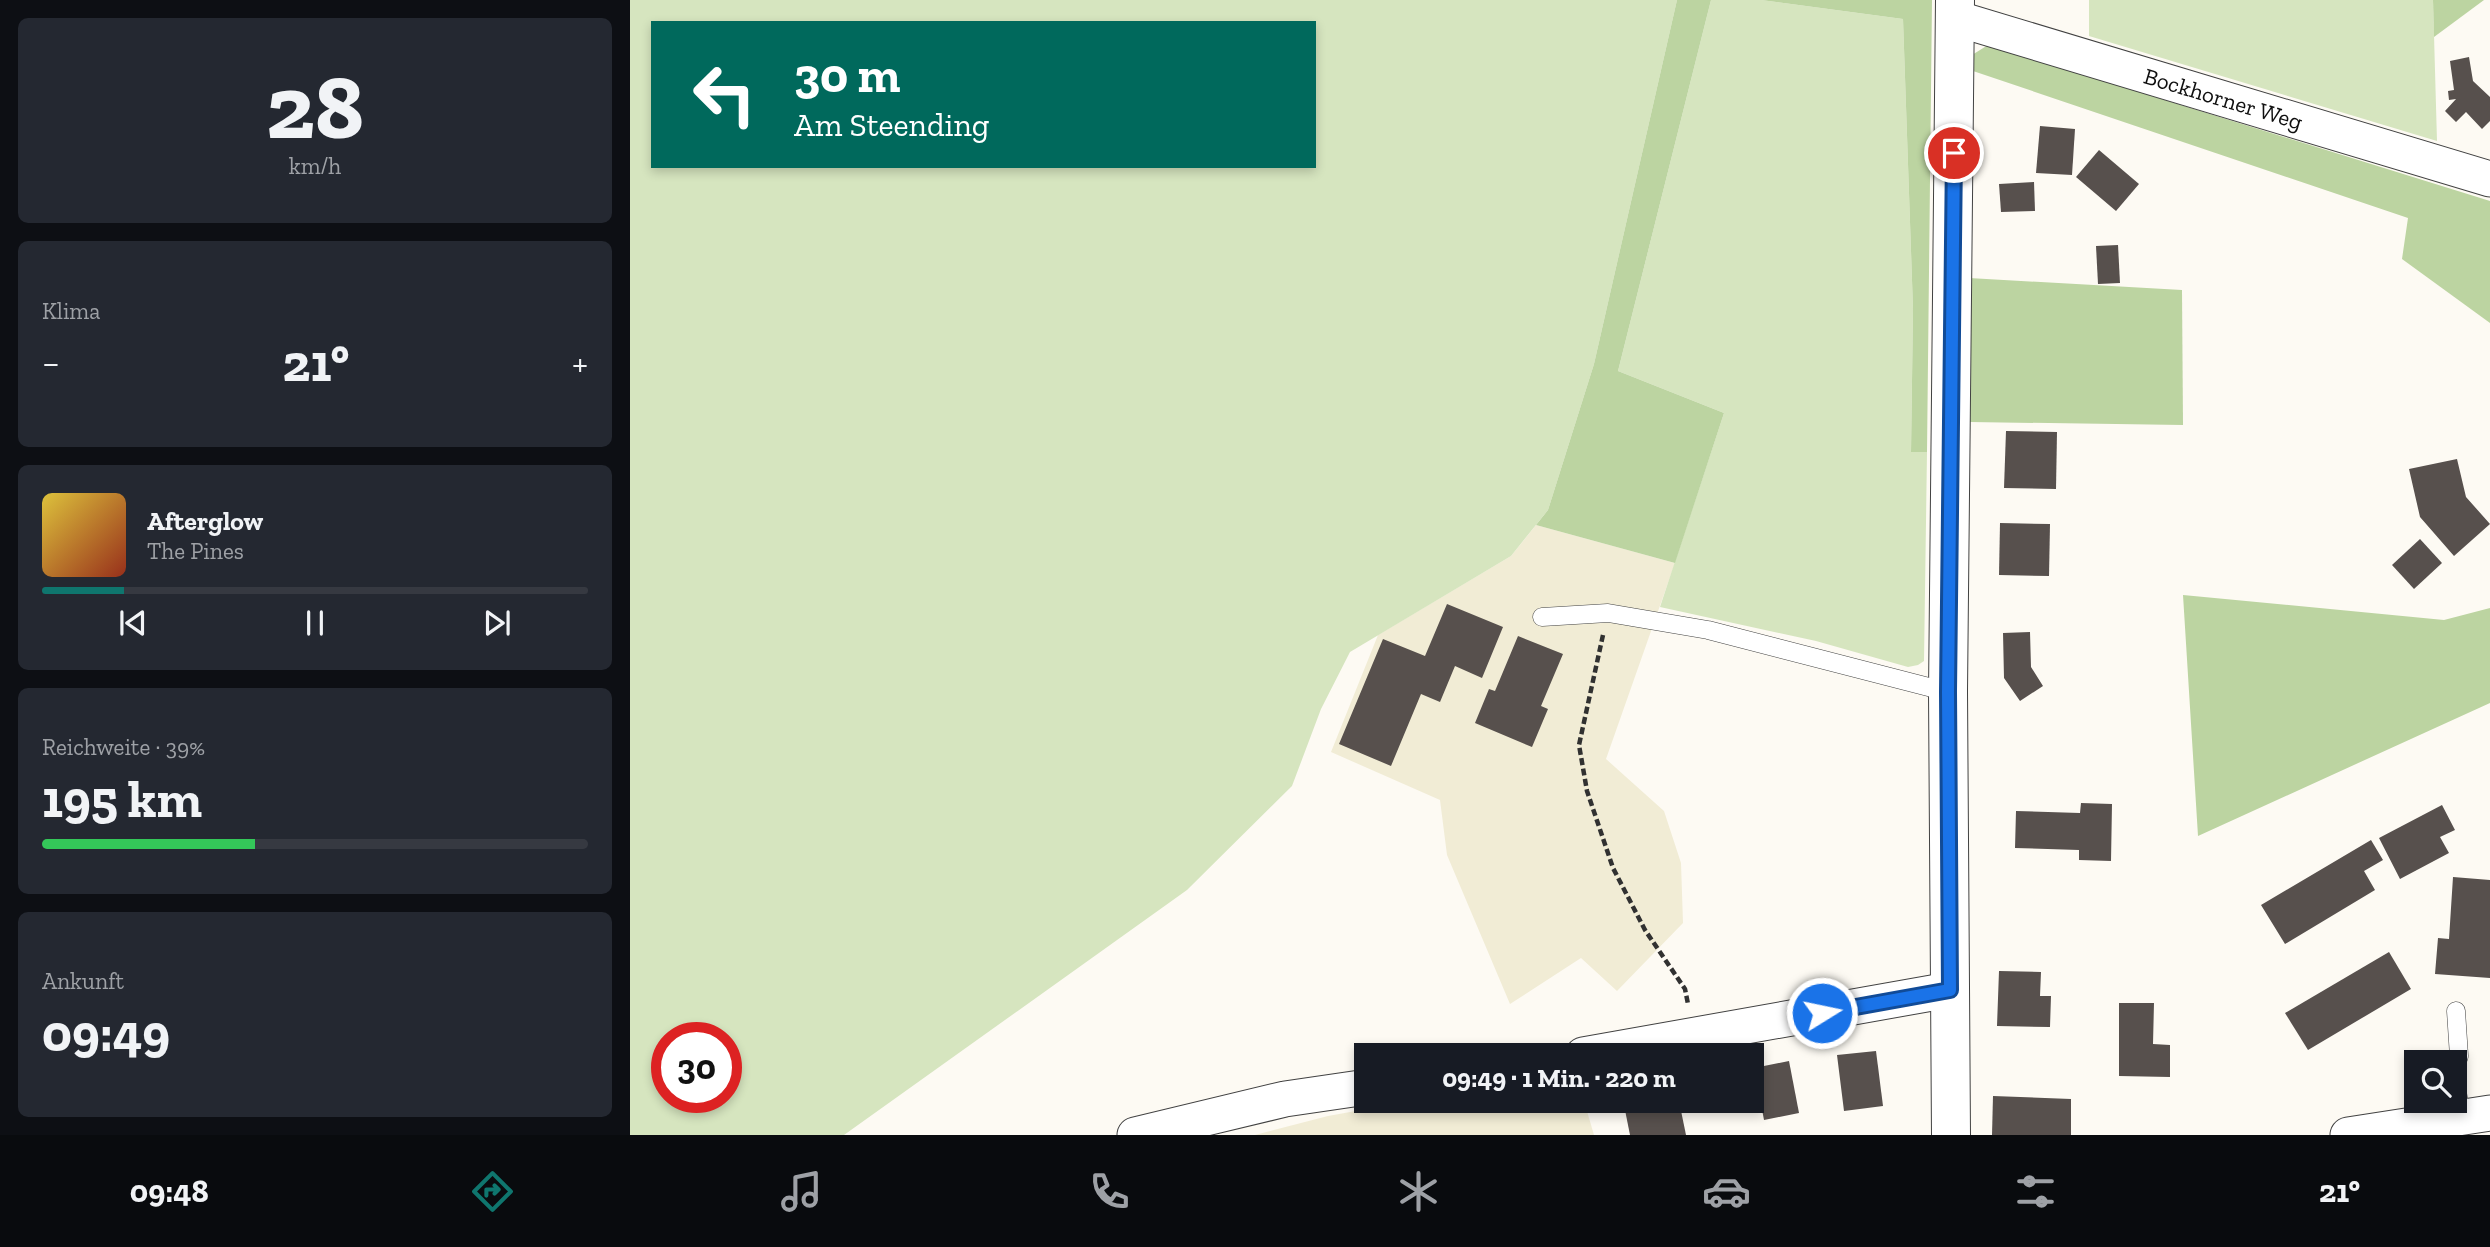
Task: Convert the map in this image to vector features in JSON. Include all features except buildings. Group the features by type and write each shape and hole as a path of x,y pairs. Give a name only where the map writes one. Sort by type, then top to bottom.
{"street":[{"name":"Bockhorner Weg","path":"1955,9 2490,179"},
{"path":"1951,1135 1948,692 1955,9"},
{"path":"1650,1043 1950,990"},
{"path":"1135,1135 1285,1098 1354,1089"},
{"path":"2348,1135 2475,1116"}],"lane":[{"path":"1542,617 1608,613 1707,630 1948,692"},
{"path":"2456,1011 2459,1050"},
{"path":"2467,1100 2475,1116"}],"path":[{"path":"1608,613 1579,746 1587,791 1613,868 1646,930 1685,989 1695,1035"}],"shaded area":[{"path":"1536,525 1675,563 1606,759 1664,811 1681,863 1683,923 1617,991 1581,958 1510,1004 1447,855 1440,800 1331,752 1378,635 1511,556"},
{"path":"1354,1111 1588,1113 1594,1135 1255,1135"}],"green space":[{"path":"630,0 1677,0 1594,364 1548,510 1511,556 1350,652 1321,709 1292,786 1187,890 844,1135 630,1135"},
{"path":"1677,0 1711,0 1618,371 1724,413 1675,563 1536,525 1548,510 1594,364"},
{"path":"1711,0 1761,0 1903,19 1913,309 1911,451 1927,452 1924,661 1918,665 1908,667 1816,641 1660,607 1724,413 1618,371"},
{"path":"1761,0 1932,0 1927,452 1911,452 1913,309 1903,19"},
{"path":"2089,0 2433,0 2437,141 2089,36"},
{"path":"2433,0 2484,0 2434,37"},
{"path":"1988,45 2490,201 2490,323 2402,259 2408,218 1973,71 1972,55"},
{"path":"1969,278 2182,290 2183,425 1970,422"},
{"path":"2183,595 2444,620 2490,608 2490,703 2198,836"}],"route":[{"path":"1822,1013 1950,990 1948,692 1954,153"}]}
